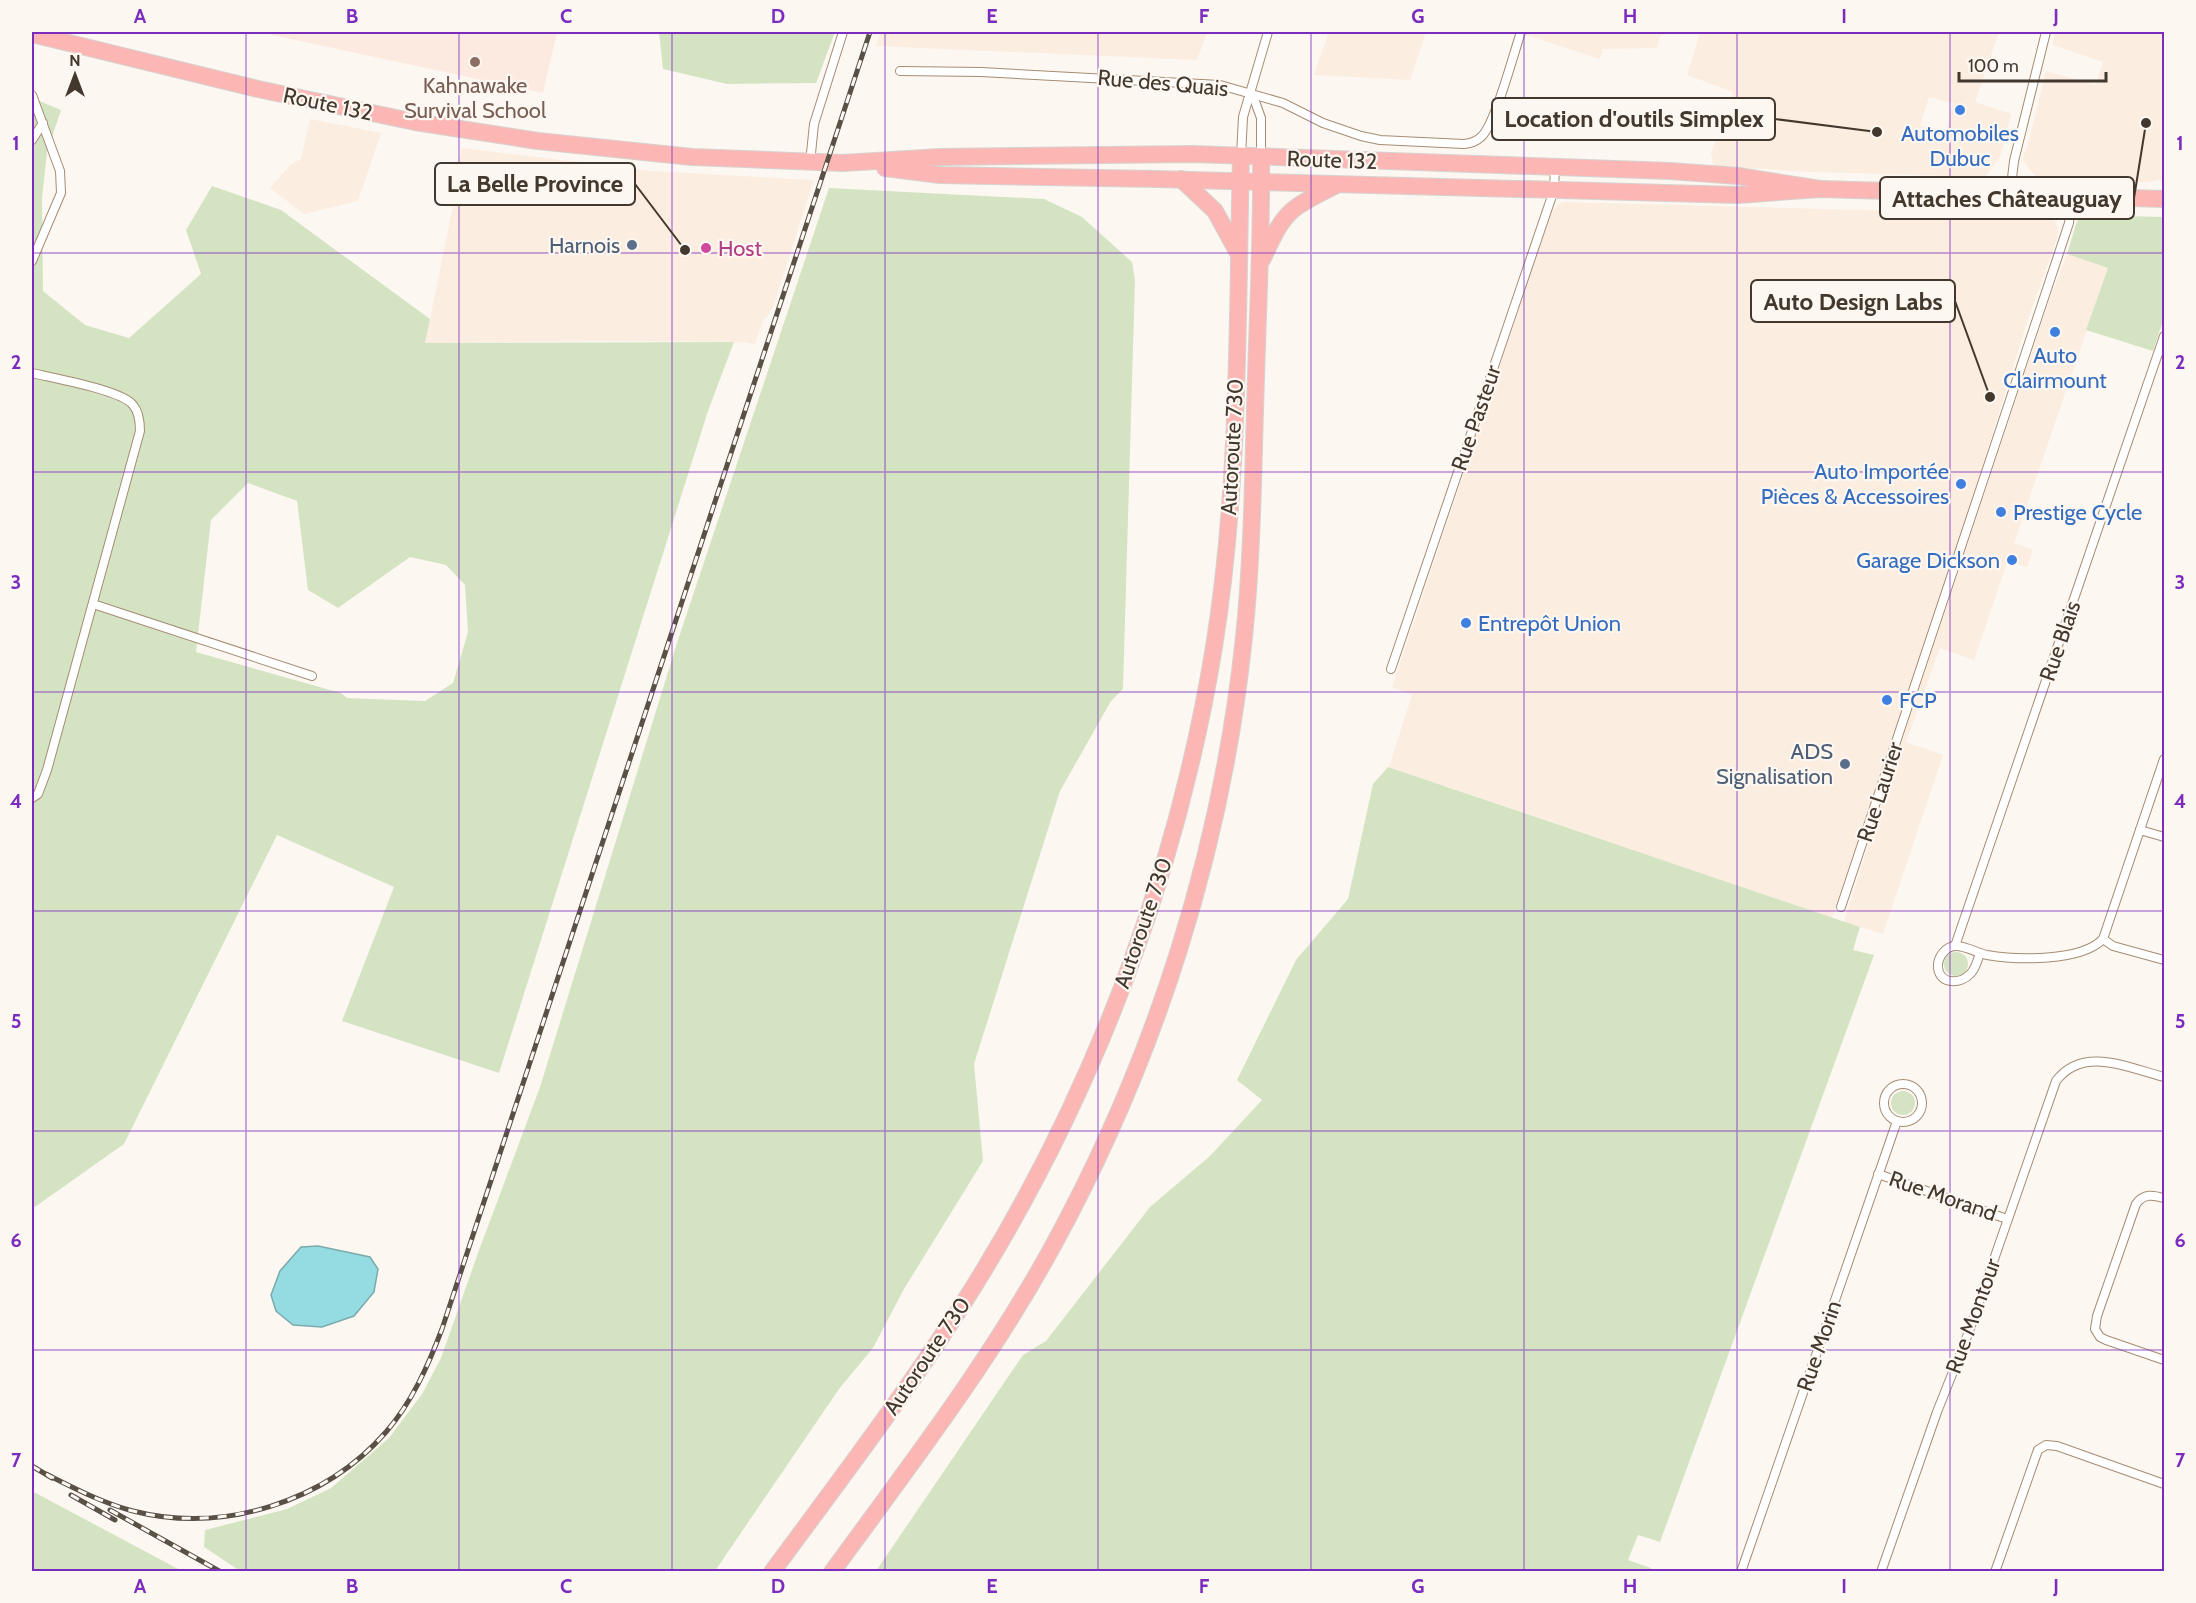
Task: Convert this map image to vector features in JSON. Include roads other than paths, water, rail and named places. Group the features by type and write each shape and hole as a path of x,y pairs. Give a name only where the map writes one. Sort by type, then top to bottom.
{"highway":[{"name":"Route 132","path":"32,34 321,103 458,130 668,155 810,163 940,157 1146,154 1241,156 1701,173 1820,189"},
{"name":"Autoroute 730","path":"772,1572 928,1357 991,1258 1037,1178 1075,1101 1136,950 1162,871 1185,787 1216,630 1232,478 1241,156"},
{"name":"Autoroute 730","path":"832,1572 976,1373 1013,1316 1052,1248 1088,1180 1120,1110 1175,961 1198,885 1219,794 1232,725 1244,637 1251,528 1261,158"},
{"name":"Route 132","path":"843,163 940,175 1181,179 1738,195 1820,189 2164,200"},
{"path":"1700,194 1701,173"},
{"path":"1181,179 1215,211 1239,256"},
{"path":"1259,267 1278,227 1288,214 1299,205 1336,185"}],"street":[{"path":"810,163 814,124 843,32"},
{"path":"1241,156 1243,117 1268,32"},
{"name":"Rue des Quais","path":"900,71 981,72 1220,85 1291,106 1341,130 1361,136 1389,140 1471,143 1481,138 1491,122 1521,32"},
{"path":"2010,195 2014,160 2046,32"},
{"path":"1251,93 1261,118 1261,158"},
{"path":"32,95 60,171 61,193 32,261"},
{"path":"32,140 43,123"},
{"name":"Rue Pasteur","path":"1391,669 1554,190 1555,167"},
{"name":"Rue Laurier","path":"1841,907 2069,223 2072,197"},
{"name":"Rue Blais","path":"1955,946 2164,336"},
{"path":"32,373 112,393 133,404 140,419 140,431 47,770 38,794 32,798"},
{"path":"93,604 312,676"},
{"path":"1980,954 1970,975 1959,981 1948,980 1939,974 1939,958 1946,950 1955,946 1980,954 2049,958 2090,948 2103,939 2164,759"},
{"path":"2140,830 2164,837"},
{"path":"2103,939 2113,946 2164,960"},
{"name":"Rue Montour","path":"1881,1572 1937,1412 1974,1316 2053,1087 2061,1074 2072,1066 2087,1061 2102,1061 2164,1077"},
{"path":"1903,1083 1909,1084 1920,1093 1922,1106 1920,1112 1910,1121 1897,1121 1887,1114 1883,1102 1892,1087 1903,1083"},
{"name":"Rue Morin","path":"1741,1572 1897,1121"},
{"name":"Rue Morand","path":"1878,1174 2007,1219"},
{"path":"2164,1198 2145,1196 2136,1204 2097,1316 2095,1329 2106,1340 2164,1360"},
{"path":"1995,1572 2034,1461 2042,1447 2057,1446 2164,1484"}],"water":[{"path":"318,1246 370,1257 378,1269 374,1292 354,1316 322,1327 293,1325 276,1311 271,1295 280,1271 301,1247"}],"railway":[{"path":"46,1474 99,1499 133,1511 167,1517 202,1518 237,1515 303,1494 333,1477 361,1456 386,1432 411,1396 442,1329 870,32"},
{"path":"32,1466 52,1478"},
{"path":"71,1495 115,1520"},
{"path":"110,1510 221,1572"}],"place":[{"name":"Kahnawake Survival School","path":"475,62"},
{"name":"Automobiles Dubuc","path":"1960,110"},
{"name":"Attaches Châteauguay","path":"2146,123"},
{"name":"Location d'outils Simplex","path":"1877,132"},
{"name":"Harnois","path":"632,245"},
{"name":"Host","path":"706,248"},
{"name":"La Belle Province","path":"685,250"},
{"name":"Auto Clairmount","path":"2055,332"},
{"name":"Auto Design Labs","path":"1990,397"},
{"name":"Auto Importée Pièces & Accessoires","path":"1961,484"},
{"name":"Prestige Cycle","path":"2001,512"},
{"name":"Garage Dickson","path":"2012,560"},
{"name":"Entrepôt Union","path":"1466,623"},
{"name":"FCP","path":"1887,700"},
{"name":"ADS Signalisation","path":"1845,764"}]}
